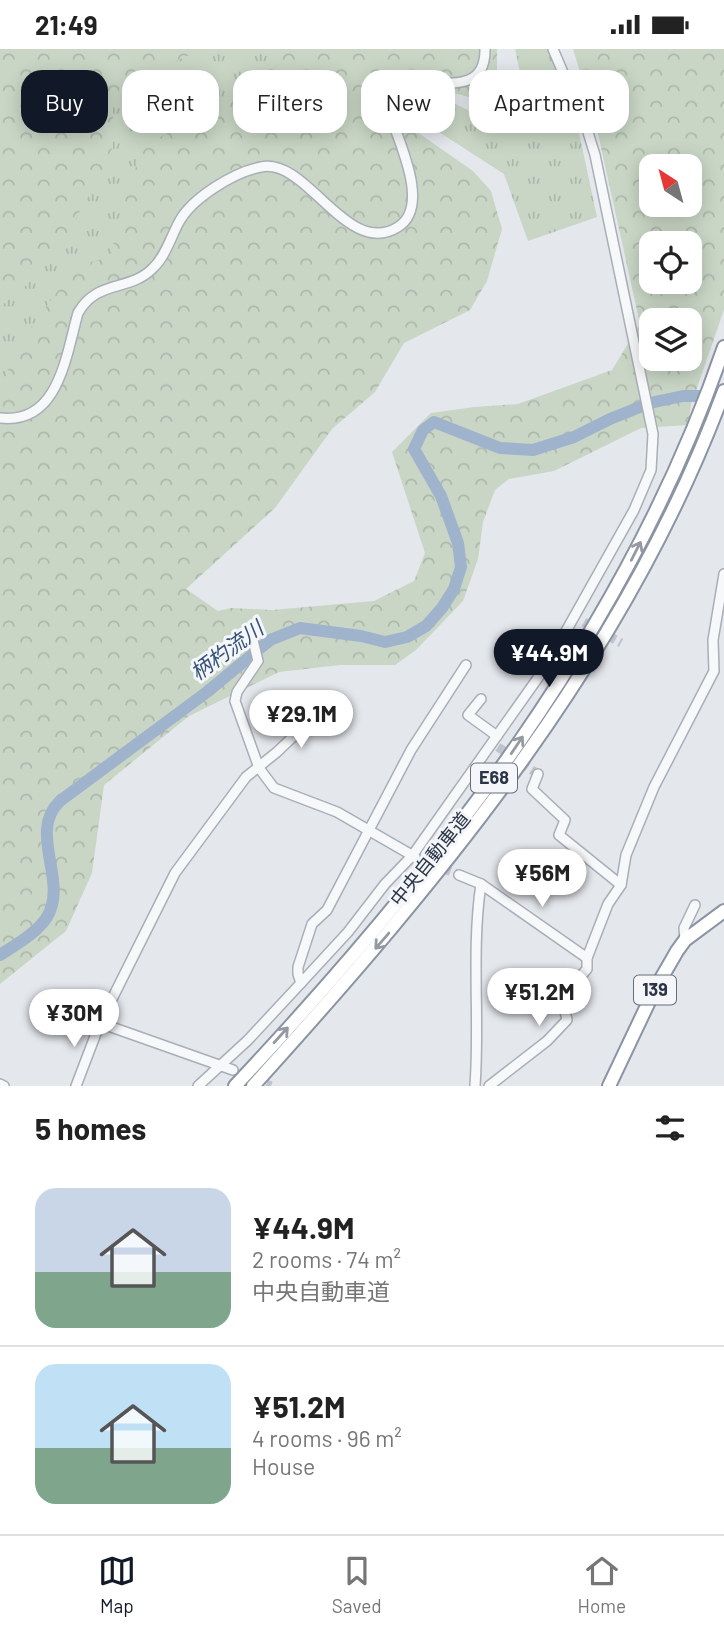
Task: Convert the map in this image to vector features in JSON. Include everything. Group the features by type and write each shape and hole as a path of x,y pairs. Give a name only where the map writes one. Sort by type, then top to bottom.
{"highway":[{"name":"中央自動車道","path":"235,1086 314,999 402,895 505,763 556,688 621,580 659,507 694,429 724,347"},
{"name":"中央自動車道","path":"253,1086 418,899 516,771 588,662 633,584 681,492 709,432 724,391"},
{"name":"139","path":"609,1086 671,960 685,940 721,916"}],"street":[{"path":"0,418 22,417 42,407 55,388 83,303 101,290 143,276 153,268 185,212 226,181 245,172 269,166 280,169 303,183 319,199 361,229 376,233 386,232 402,224 413,206 413,192 410,174 388,109 387,101 392,89 399,81 419,76 453,82 468,80 478,74 482,67 485,49"},
{"path":"198,1086 248,1040 415,857 580,619 651,470 653,434 595,155 587,129 553,49"},
{"path":"489,1086 547,1041 567,1020 562,998 587,969 587,958 608,904 621,885 626,855 654,787 714,671 713,641 724,573"},
{"path":"251,632 258,661 237,692 235,701 260,768 274,788 308,799 369,828 415,857"},
{"path":"301,983 298,967 312,924 327,910 411,750 466,665"},
{"path":"481,699 468,715 496,742"},
{"path":"76,1086 100,1023 175,873 246,777 260,768 321,710"},
{"path":"538,774 532,789 565,820 559,835 621,885"},
{"path":"459,875 481,884 587,958"},
{"path":"475,1086 478,1041 475,942 481,884"},
{"path":"685,940 684,927 695,905"},
{"path":"100,1023 233,1070"}],"green space":[{"path":"0,49 202,49 157,70 122,70 122,86 113,109 113,146 103,171 68,232 29,283 0,307"},
{"path":"79,49 337,49 321,70 233,70 233,133 275,133 0,505 0,147 21,121 21,133 108,133 108,70 62,70"},
{"path":"281,49 497,49 497,70 469,70 469,97 455,93 455,70 361,70 361,133 418,133 473,171 491,191 502,229 487,281 470,310 404,343 375,392 332,429 275,508 186,589 218,611 231,608 272,610 374,601 414,581 425,553 392,452 431,413 518,404 612,370 639,326 639,371 702,371 702,308 639,308 639,319 598,133 629,133 629,70 579,70 573,49 724,49 724,310 691,405 688,425 641,428 554,471 509,479 495,490 483,522 478,559 463,601 416,650 395,665 340,665 279,672 189,716 104,785 92,873 66,931 0,984 0,380 5,377 27,333 76,266 110,257 128,184 147,144 168,133 219,133 219,106 233,99 233,133 347,133 347,70 262,70"},
{"path":"515,49 549,49 558,70 520,70"},
{"path":"455,104 469,111 469,133 579,133 597,217 528,241 504,174 440,133 455,133"}],"waterway":[{"name":"柄杓流川","path":"0,955 38,928 53,903 54,888 47,827 51,813 60,801 207,692 270,640 300,628 385,642 407,637 426,626 442,608 454,589 461,567 458,543 441,496 414,449 423,430 434,422 500,448 533,450 574,437 650,403 683,396 724,396"}],"tunnel":[{"path":"584,622 621,643"},
{"path":"498,747 538,774"},
{"path":"417,858 459,875"},
{"path":"254,1079 271,1086"}]}
